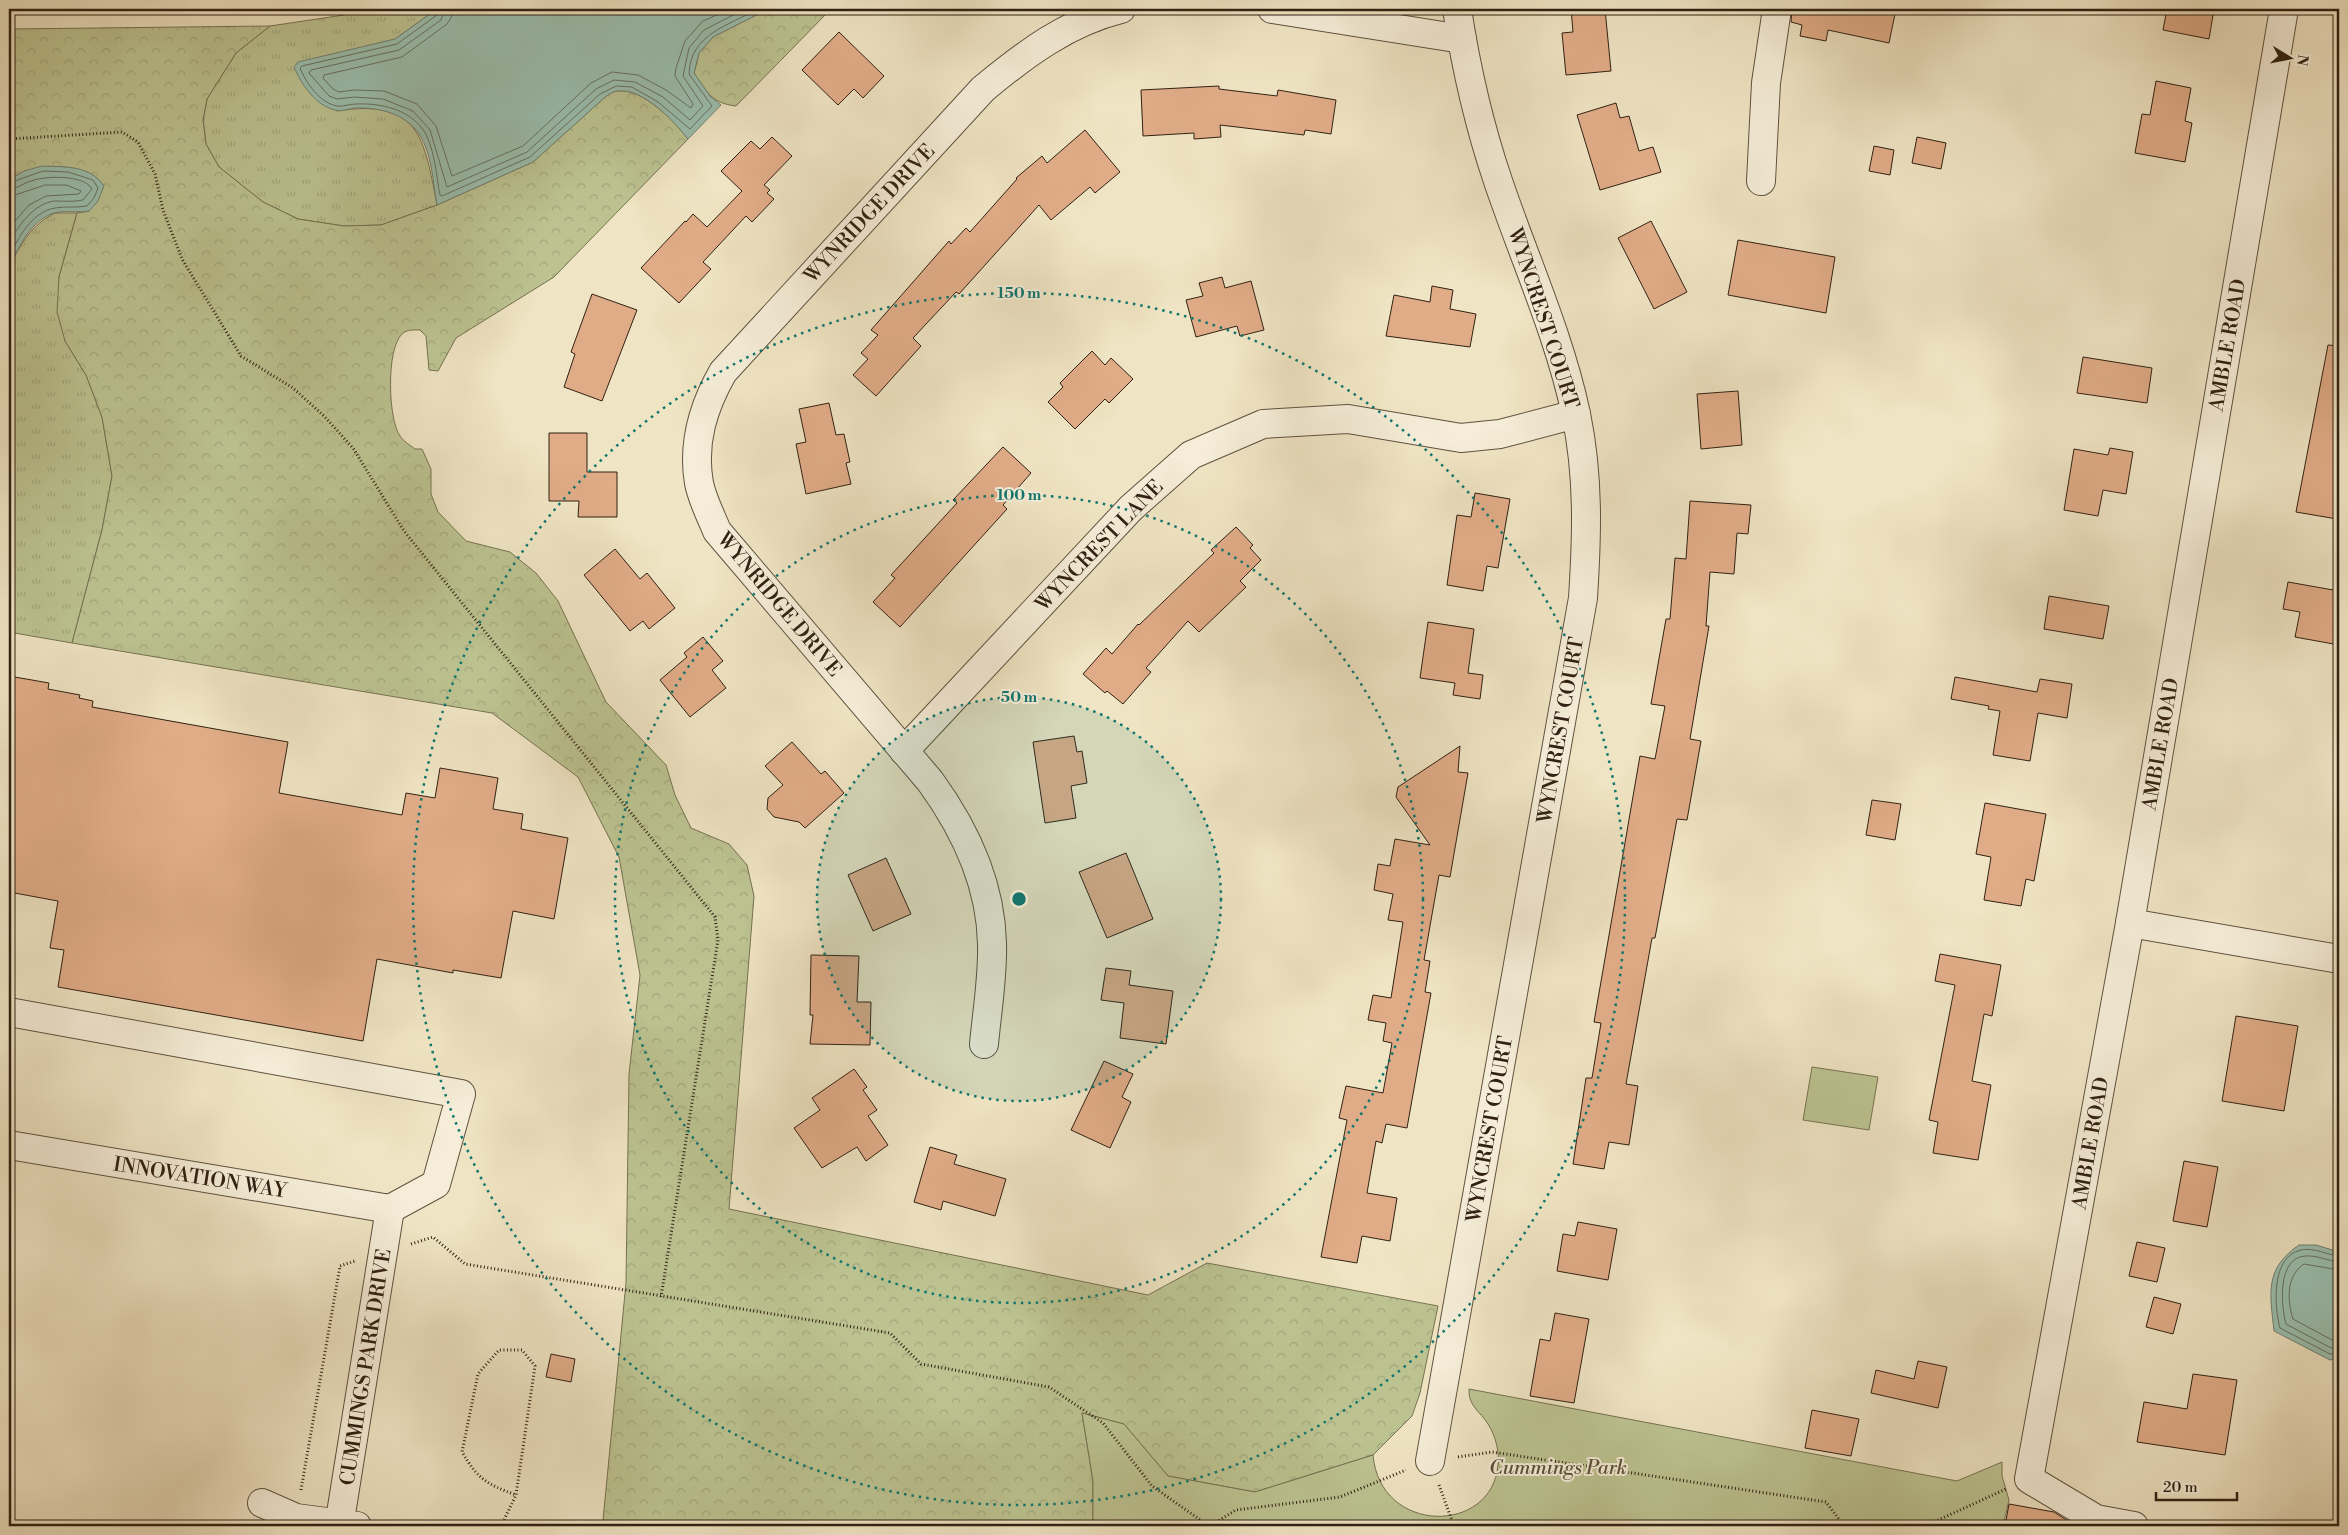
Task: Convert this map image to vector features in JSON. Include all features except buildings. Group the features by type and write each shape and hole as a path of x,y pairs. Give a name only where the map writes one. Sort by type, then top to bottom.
{"street":[{"name":"WYNRIDGE DRIVE","path":"984,1044 992,944 986,896 974,856 952,811 930,781 716,531 699,485 696,455 699,426 708,398 723,372 983,88 1022,56 1055,35 1100,14 1121,9"},
{"path":"1272,9 1462,39"},
{"name":"WYNCREST COURT","path":"1430,1461 1583,598 1588,525 1584,466 1576,414 1562,360 1498,180 1475,107 1457,9"},
{"path":"1761,181 1766,83 1777,9"},
{"name":"AMBLE ROAD","path":"2029,1479 2130,923 2284,9"},
{"name":"WYNCREST LANE","path":"904,751 1130,508 1191,455 1263,424 1348,419 1461,438 1500,434 1576,414"},
{"path":"2130,923 2339,959"},
{"path":"9,1012 461,1094 436,1184 390,1209"},
{"name":"INNOVATION WAY","path":"9,1145 390,1209"},
{"name":"CUMMINGS PARK DRIVE","path":"346,1525 390,1209"},
{"path":"2029,1479 2096,1519 2134,1526"},
{"path":"262,1503 296,1518 346,1525"}],"path":[{"path":"9,139 122,132 138,142 155,174 163,210 182,259 241,356 292,388 324,416 353,448 404,530 716,917 718,940 661,1297"},
{"path":"433,1237 465,1264 890,1333 921,1364 1049,1387 1103,1423 1152,1486 1210,1526 1236,1510 1340,1497 1430,1461 1492,1452 1826,1502 1844,1526"},
{"path":"296,1518 340,1266"},
{"path":"501,1526 516,1495 535,1366 522,1350 499,1350 478,1374 462,1452 474,1472 492,1486 516,1495"},
{"path":"1430,1461 1454,1526"},
{"path":"1925,1526 2029,1479"}],"green space":[{"path":"367,9 437,9 395,39 360,49 337,111 365,109 386,111 402,117 413,128 422,142 428,160 437,205 381,225 344,226 298,219 263,202 219,167 206,144 203,120 207,99 236,53 270,26 344,15"},
{"path":"768,9 831,9 736,106 715,99 706,91 694,73 699,53 713,37"},
{"path":"270,26 236,53 207,99 203,120 206,144 219,167 263,202 298,219 344,226 381,225 437,205 533,162 604,98 616,91 628,91 647,100 675,123 688,139 554,277 456,338 438,371 429,370 426,336 420,330 404,332 397,342 393,354 390,384 396,427 400,436 405,441 415,449 422,449 431,469 431,494 438,512 466,541 510,552 536,573 558,601 606,702 666,765 675,795 691,828 729,844 747,865 754,896 729,1209 1148,1295 1207,1263 1438,1306 1420,1393 1412,1416 1373,1455 1255,1492 1168,1476 1124,1424 1082,1413 1093,1481 1093,1526 635,1526 603,1520 626,1283 629,1074 640,975 619,857 578,777 492,713 72,643 102,530 112,476 102,417 86,375 65,341 57,312 59,277 77,213 89,211 87,172 55,166 30,171 9,180 9,29"},
{"path":"55,213 77,213 59,277 65,341 86,375 102,417 112,476 102,530 72,643 9,632 9,266 33,229"},
{"path":"1812,1067 1878,1077 1869,1130 1803,1120"},
{"name":"Cummings Park","path":"1469,1389 1957,1481 2002,1462 2002,1476 2009,1500 2003,1526 1093,1526 1093,1481 1082,1413 1124,1424 1168,1476 1255,1492 1373,1455 1380,1481 1395,1500 1414,1512 1436,1516 1458,1514 1477,1504 1491,1488 1498,1465 1498,1449 1495,1438 1488,1424 1472,1404"}],"water":[{"path":"437,9 768,9 713,37 699,53 694,73 710,96 721,105 688,139 675,123 647,100 628,91 616,91 604,98 533,162 437,205 427,150 413,127 399,116 381,110 354,108 340,111 321,104 301,81 294,67 298,62 395,39"},
{"path":"42,166 76,168 92,174 104,186 98,201 89,211 58,212 38,222 27,235 9,266 9,180 24,171"},
{"path":"2299,1245 2316,1245 2339,1252 2339,1358 2330,1360 2274,1331 2271,1305 2272,1283 2280,1263"}]}
